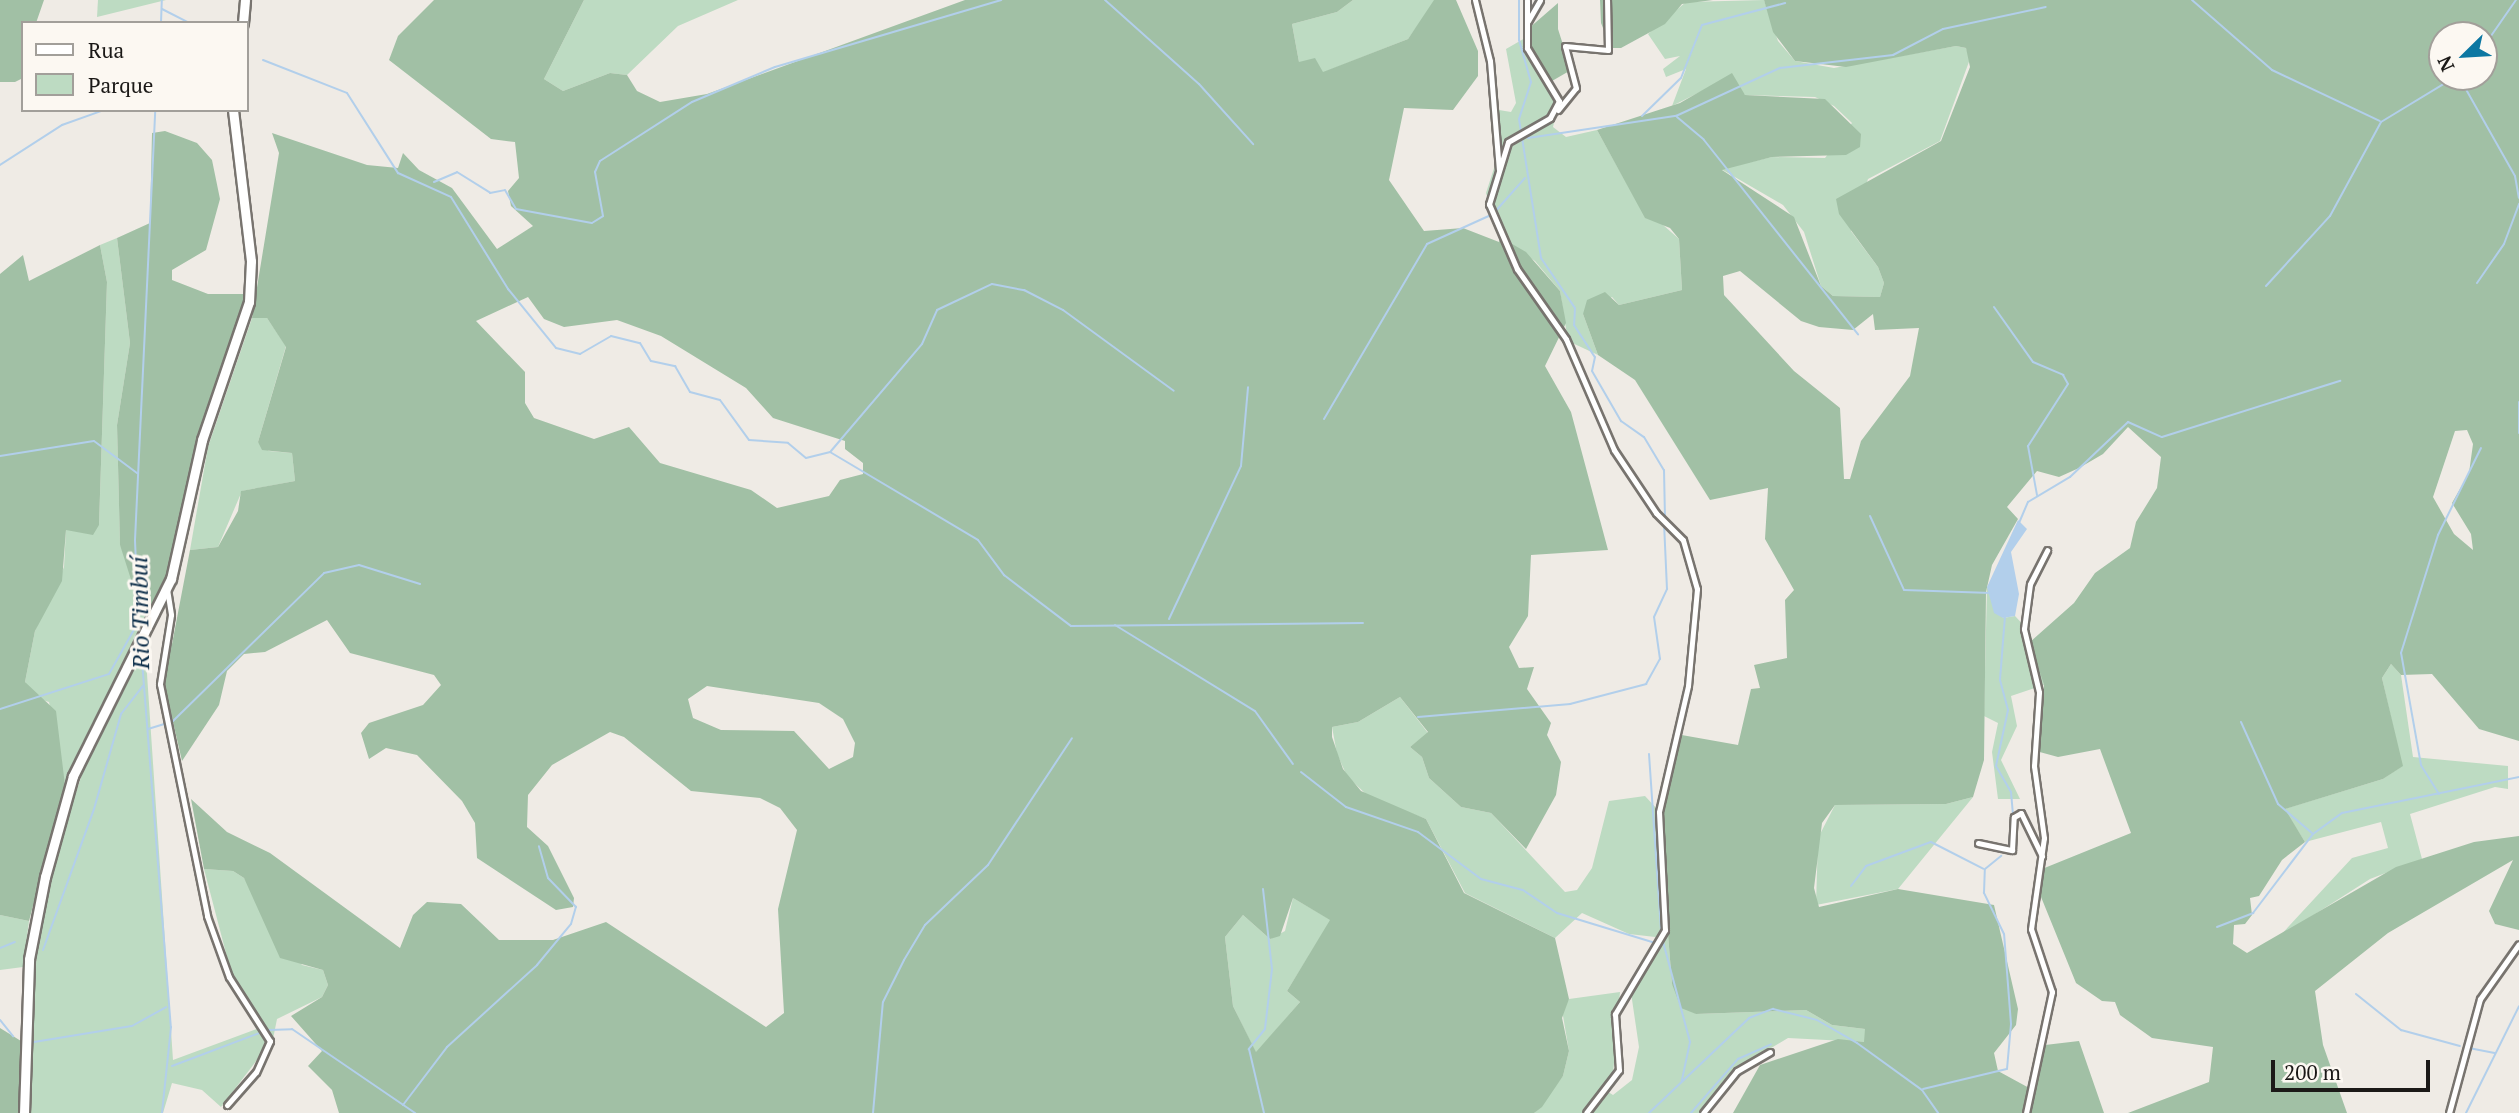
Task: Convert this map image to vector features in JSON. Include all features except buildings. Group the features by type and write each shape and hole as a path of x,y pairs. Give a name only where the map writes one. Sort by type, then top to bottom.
{"main road":[{"path":"243,21 245,0"},
{"path":"24,1113 29,959 45,877 73,776 144,635 183,544 202,440 249,302 251,261 233,112"}],"street":[{"path":"1475,0 1490,61 1499,173"},
{"path":"1527,0 1529,53 1559,97 1555,113"},
{"path":"1527,24 1539,0"},
{"path":"1586,1113 1619,1070 1615,1014 1665,930 1659,812 1688,686 1697,589 1683,540 1656,513 1615,450 1566,339 1507,249 1487,197 1512,137 1555,113 1576,88 1564,46 1608,50 1607,0"},
{"path":"2026,1113 2052,992 2031,929 2042,856 2034,766 2039,692 2024,629 2030,584 2047,550"},
{"path":"166,588 171,615 160,684 207,916 229,977 270,1041 256,1072 227,1105"},
{"path":"1979,843 2012,850 2014,817 2021,813 2042,856"},
{"path":"2449,1113 2480,999 2519,944"},
{"path":"1703,1113 1737,1071 1770,1052"}],"green space":[{"path":"0,0 44,0 37,21 21,21 21,79 15,82 0,82"},
{"path":"98,0 166,0 97,17"},
{"path":"434,0 584,0 544,79 563,91 610,73 627,75 637,91 660,102 707,94 965,0 1353,0 1337,12 1292,24 1299,62 1315,58 1323,72 1408,39 1434,0 1456,0 1478,51 1478,76 1453,110 1404,108 1389,180 1424,231 1463,228 1499,242 1500,237 1526,252 1560,291 1566,323 1545,366 1571,412 1608,550 1531,555 1528,616 1509,647 1519,668 1534,667 1527,689 1551,723 1547,735 1561,762 1556,795 1526,849 1491,813 1461,807 1429,778 1422,757 1410,747 1428,732 1400,697 1358,722 1332,727 1332,737 1343,769 1361,791 1426,819 1464,893 1555,938 1569,999 1562,1018 1569,1051 1563,1076 1542,1107 1534,1113 339,1113 332,1090 308,1066 322,1051 291,1016 322,997 328,985 323,970 280,958 244,878 233,871 204,869 191,799 227,832 270,853 400,948 413,915 427,902 461,904 499,940 553,940 606,922 766,1027 784,1013 778,909 797,830 780,808 760,798 691,791 624,737 610,732 552,765 528,795 527,827 548,846 574,898 573,907 556,910 477,858 475,823 462,801 417,755 386,748 369,759 361,733 369,723 423,705 441,685 434,675 350,653 327,620 265,652 244,654 227,671 219,705 182,761 160,666 172,644 190,550 218,547 238,511 241,491 295,481 292,453 262,450 258,442 286,347 267,318 252,318 279,153 272,133 367,165 398,168 403,153 419,170 452,188 497,249 533,226 511,206 508,191 519,178 515,142 491,139 389,60 398,36","holes":["528,297 544,319 564,327 617,320 661,336 746,388 773,418 845,441 845,449 863,463 863,474 840,480 829,496 777,508 751,490 660,463 629,427 594,439 534,418 525,403 525,372 476,321","707,686 819,703 843,719 855,743 853,757 829,769 794,731 721,730 693,718 688,699","1293,898 1330,920 1287,991 1300,1002 1256,1052 1233,1006 1225,937 1243,915 1270,939 1280,936"]},
{"path":"584,0 738,0 678,26 627,75 610,73 563,91 544,79"},
{"path":"1353,0 1436,0 1408,39 1322,73 1299,62 1292,24 1337,12"},
{"path":"1600,0 1713,0 1682,4 1665,24 1621,48 1611,48 1601,23"},
{"path":"1764,0 1778,41 1795,61 1834,68 1956,46 1966,48 1970,59 1940,141 1868,179 1851,231 1878,267 1884,283 1880,297 1833,296 1821,286 1804,232 1783,205 1721,169 1772,157 1825,158 1852,123 1834,106 1815,97 1745,95 1726,79 1672,106 1686,69 1666,77 1663,69 1680,56 1665,59 1648,34 1686,2"},
{"path":"1764,0 2519,0 2519,741 2479,729 2432,674 2401,675 2391,664 2382,678 2403,766 2383,779 2285,809 2305,842 2282,860 2259,896 2250,898 2252,915 2245,924 2234,925 2233,944 2247,953 2396,867 2474,842 2519,836 2519,930 2495,924 2489,911 2513,860 2388,933 2315,991 2323,1045 2347,1113 2128,1113 2209,1082 2213,1047 2152,1038 2120,1015 2115,1002 2102,1001 2076,983 2039,892 2042,869 2131,833 2100,749 2058,757 2036,751 2044,685 2030,642 2074,603 2095,573 2130,548 2136,522 2157,488 2161,457 2128,427 2103,454 2079,468 2059,477 2037,471 2007,507 2018,519 1992,565 1986,592 1984,760 1973,797 1946,804 1835,805 1822,823 1814,888 1819,907 1898,889 1994,905 2018,1009 2016,1025 1994,1053 1998,1071 2031,1089 2045,1045 2079,1041 2104,1113 1733,1113 1760,1065 1838,1039 1864,1042 1865,1029 1832,1025 1806,1010 1696,1014 1681,1008 1672,984 1658,810 1676,734 1738,745 1751,689 1760,688 1754,665 1787,658 1785,600 1794,590 1765,539 1768,488 1710,500 1635,380 1598,355 1583,314 1587,300 1605,292 1619,305 1682,290 1679,239 1670,228 1645,218 1597,130 1680,103 1732,73 1745,95 1825,99 1861,134 1860,147 1846,155 1772,157 1722,170 1794,217 1821,286 1833,296 1880,297 1884,283 1878,267 1839,214 1836,199 1941,141 1970,67 1966,48 1956,46 1846,67 1795,61 1773,32","holes":["1740,271 1801,321 1819,327 1853,330 1873,314 1875,330 1919,328 1910,376 1861,441 1850,479 1844,479 1840,408 1794,371 1724,295 1723,276","2467,430 2473,444 2469,473 2452,503 2471,534 2473,550 2454,534 2433,497 2455,431"]},
{"path":"1558,3 1558,29 1571,70 1552,81 1530,50 1528,29"},
{"path":"1527,37 1560,97 1553,127 1566,137 1597,130 1637,202 1679,239 1682,290 1619,305 1612,297 1583,314 1598,355 1568,341 1560,291 1535,261 1500,237 1486,193 1496,162 1493,109 1511,112 1516,103 1506,49"},
{"path":"165,131 197,143 212,160 220,199 206,250 172,270 172,280 208,294 249,294 214,393 174,562 152,609 135,592 120,545 117,425 130,343 117,238 150,223 152,133"},
{"path":"117,238 130,343 117,425 120,544 140,598 152,609 65,785 49,702 33,697 25,682 35,631 64,567 66,530 99,525 107,282 100,245"},
{"path":"100,245 107,282 99,525 93,535 66,530 62,581 35,631 25,682 56,711 65,785 29,921 0,915 0,274 23,255 29,281"},
{"path":"252,318 267,318 286,346 258,442 269,451 292,453 295,481 242,491 218,547 190,550 208,447"},
{"path":"1987,587 2003,618 2015,616 2030,632 2044,685 2011,696 2017,726 2001,760 2020,799 1998,799 1992,752 1998,723 1984,716"},
{"path":"146,659 173,1060 265,1026 233,980 204,869 233,871 244,878 302,965 323,970 328,985 322,997 277,1019 273,1039 221,1107 202,1090 172,1083 163,1113 30,1113 37,941 56,853 89,753 134,666"},
{"path":"2391,664 2401,675 2413,757 2508,766 2508,789 2495,787 2410,814 2422,859 2370,879 2278,938 2352,858 2388,848 2381,822 2305,842 2284,809 2383,779 2402,766 2382,678"},
{"path":"1400,697 1428,733 1410,747 1422,757 1429,778 1461,807 1491,813 1565,892 1577,890 1592,868 1609,801 1645,796 1658,810 1672,984 1696,1014 1806,1010 1832,1025 1865,1029 1865,1042 1788,1038 1732,1071 1700,1113 1534,1113 1563,1076 1569,1051 1562,1010 1569,999 1620,992 1613,1074 1602,1088 1613,1095 1632,1080 1639,1047 1630,986 1664,938 1629,934 1582,913 1555,938 1465,893 1426,819 1369,797 1347,776 1337,754 1332,727 1358,722"},
{"path":"1973,797 1898,889 1816,905 1818,838 1835,805 1946,804"},
{"path":"1293,898 1331,920 1287,991 1300,1002 1256,1053 1233,1006 1225,937 1243,915 1270,939 1285,931"},
{"path":"0,915 29,921 23,967 0,970"},
{"path":"0,1028 21,1041 20,1113 0,1113"}],"water":[{"path":"2018,520 2027,529 2011,552 2019,594 2015,616 2003,618 1994,613 1987,587"}],"waterway":[{"name":"Rio Timbuí","path":"161,21 162,0"},
{"path":"434,182 457,172 490,193 505,190 516,209 592,223 603,216 595,172 600,161 692,102 775,67 1001,0"},
{"path":"1105,0 1199,84 1253,144"},
{"path":"1519,0 1519,40 1531,82 1519,119 1541,258 1575,308 1574,325 1595,357 1592,371 1621,421 1644,437 1664,470 1665,517"},
{"path":"2192,0 2272,70 2380,121"},
{"path":"2498,26 2516,0"},
{"path":"1642,116 1681,78 1702,25 1785,3"},
{"path":"1528,138 1676,116 1780,68 1893,55 1943,29 2046,7"},
{"path":"162,9 185,21"},
{"path":"263,60 347,93 398,173 451,197 508,289 556,348 580,354 611,336 640,343 651,361 675,366 690,392 720,400 749,440 788,443 806,458 830,452 978,540 1004,575 1071,626 1363,623"},
{"path":"2266,286 2330,216 2381,122 2432,91"},
{"path":"2467,91 2515,176 2519,198"},
{"path":"0,165 62,125 98,112"},
{"name":"Rio Timbuí","path":"139,636 135,540 155,112"},
{"path":"1677,117 1704,140 1858,334"},
{"path":"1324,419 1427,244 1493,214 1525,178"},
{"path":"2477,283 2504,244 2519,204"},
{"path":"831,451 922,344 937,310 992,284 1024,290 1063,310 1174,391"},
{"path":"1994,307 2033,362 2063,375 2068,384 2028,446 2037,495"},
{"path":"2019,523 2028,502 2070,477 2128,422 2162,437 2340,381"},
{"path":"1169,619 1241,466 1248,387"},
{"path":"2519,402 2519,433"},
{"path":"0,456 94,441 137,473"},
{"path":"2439,794 2421,765 2401,653 2438,535 2481,448"},
{"path":"1870,516 1904,590 1991,593"},
{"path":"1418,717 1570,704 1646,684 1660,659 1654,617 1667,589 1664,523"},
{"path":"173,721 324,573 359,565 420,584"},
{"path":"2005,616 2000,680 2008,710 1996,766 2011,792 2013,815"},
{"path":"1115,625 1255,711 1293,764"},
{"path":"0,709 109,674 136,626"},
{"name":"Rio Timbuí","path":"141,648 171,1027 162,1113"},
{"path":"43,950 94,809 121,714 143,686"},
{"path":"2241,722 2278,804 2312,833"},
{"path":"148,729 164,724"},
{"path":"873,1113 883,1002 904,960 925,925 988,865 1072,738"},
{"path":"1649,754 1661,932"},
{"path":"1301,772 1346,807 1418,832 1481,879 1523,890 1557,913 1655,943"},
{"path":"2217,927 2253,913 2313,834 2342,813 2519,777"},
{"path":"2009,846 2011,824"},
{"path":"1851,886 1866,866 1931,842 1984,869"},
{"path":"403,1105 447,1047 537,965 571,924 576,907 548,878 539,846"},
{"path":"1985,869 2001,856"},
{"path":"1923,1089 2007,1069 2011,1024 2004,934 1984,893 1985,870"},
{"path":"1263,889 1272,969 1265,1029 1249,1049 1264,1113"},
{"path":"1662,938 1690,1042 1682,1081"},
{"path":"0,948 15,942"},
{"path":"2356,994 2401,1030 2460,1046"},
{"path":"2466,1113 2519,1006"},
{"path":"34,1042 132,1026 166,1007"},
{"path":"1649,1113 1749,1018 1773,1009 1817,1020 1857,1043 1922,1090 1938,1113"},
{"path":"0,1020 13,1036"},
{"path":"269,1030 292,1029 415,1113"},
{"path":"172,1066 262,1032"},
{"path":"1691,1113 1738,1059 1771,1044"},
{"path":"2469,1048 2495,1053"}]}
